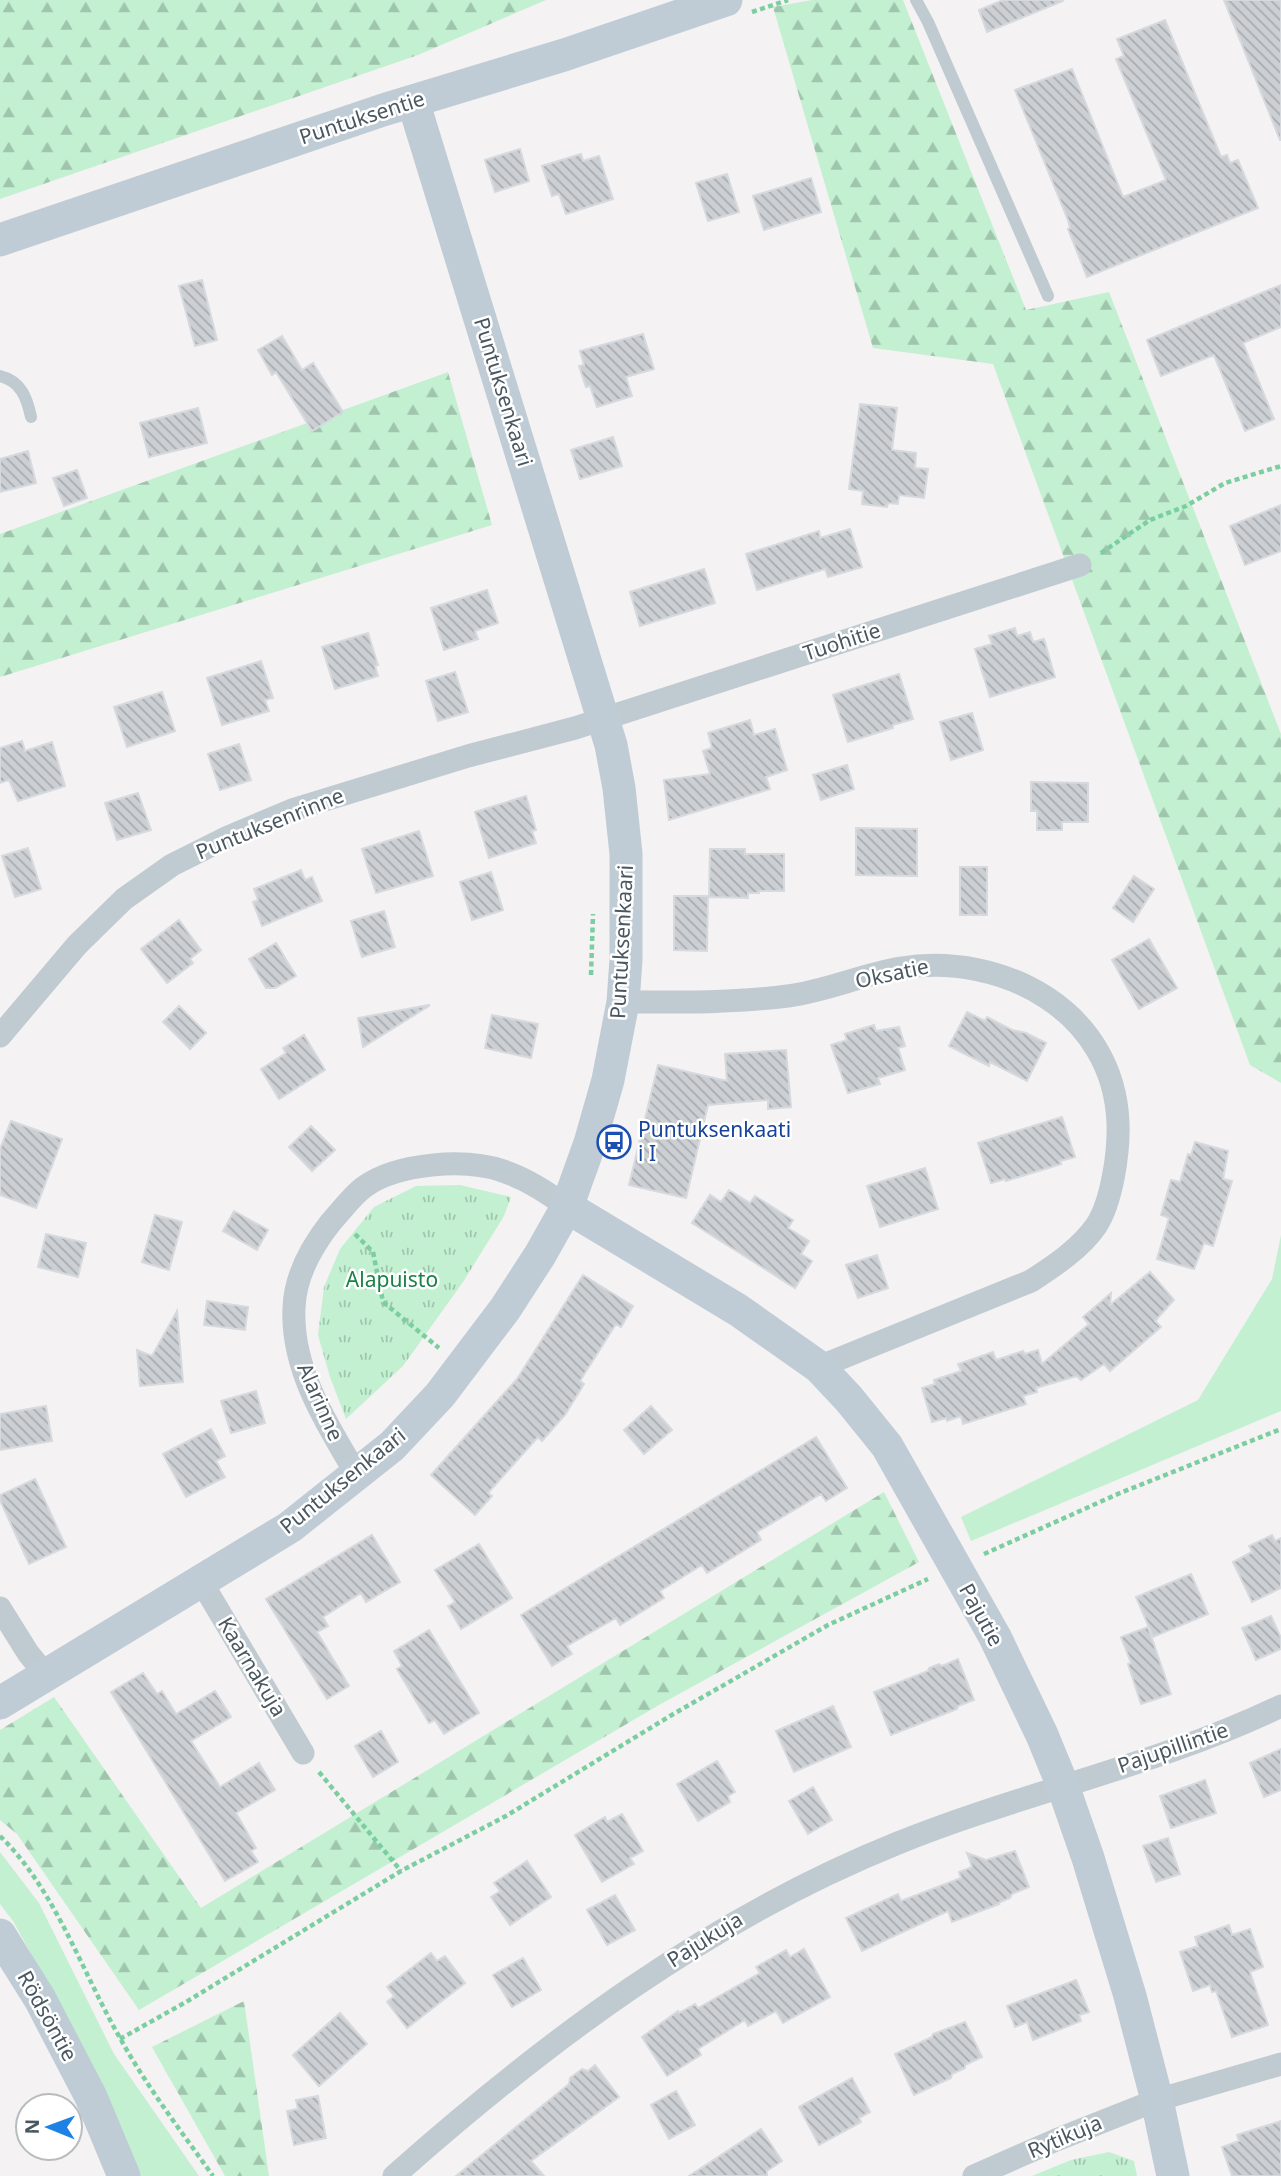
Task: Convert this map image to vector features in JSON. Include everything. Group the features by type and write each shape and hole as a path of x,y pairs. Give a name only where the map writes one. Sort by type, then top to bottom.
{"street":[{"name":"Puntuksentie","path":"0,240 413,101 564,55 726,0"},
{"name":"Puntuksenkaari","path":"0,1703 290,1527 392,1446 440,1395 505,1309 540,1255 567,1207 590,1143 608,1080 623,1002 626,946 626,855 619,788 604,719 413,101"},
{"name":"Tuohitie","path":"604,719 1080,565"},
{"name":"Puntuksenrinne","path":"0,1036 77,945 124,899 172,865 228,837 292,810 468,755 604,719"},
{"name":"Oksatie","path":"623,1002 748,1002 802,994 899,968 942,964 978,969 1018,982 1053,1001 1082,1027 1102,1056 1113,1087 1117,1158 1110,1191 1097,1225 1088,1235 1059,1262 1031,1281 819,1367"},
{"name":"Alarinne","path":"357,1475 317,1405 302,1366 296,1339 294,1308 299,1279 315,1242 364,1188 395,1172 473,1164 503,1171 542,1188 567,1207"},
{"name":"Pajutie","path":"567,1207 737,1310 819,1367 887,1446 995,1637 1063,1786 1126,1983 1157,2100 1173,2176"},
{"name":"Kaarnakuja","path":"201,1581 303,1753"},
{"path":"0,1608 28,1653 46,1675"},
{"name":"Pajupillintie","path":"1063,1786 1211,1737 1281,1706"},
{"name":"Pajukuja","path":"394,2176 523,2066 687,1950 749,1913 823,1875 898,1843 993,1806 1063,1786"},
{"name":"Rödsöntie","path":"0,1935 40,1999 91,2097 124,2176"},
{"path":"1157,2100 1281,2064"},
{"name":"Rytikuja","path":"974,2176 1157,2100"}],"lane":[{"path":"916,0 1048,296"},
{"path":"0,376 8,378 26,394 31,416"}],"path":[{"path":"1080,565 1150,520 1186,506 1225,482 1281,466"},
{"path":"591,978 593,902"},
{"path":"337,1216 373,1252 383,1302 441,1349"},
{"path":"433,1358 448,1340"},
{"path":"120,2039 186,2002 401,1871 506,1816 670,1716 828,1625 1120,1493 1281,1429"},
{"path":"303,1753 401,1871"},
{"path":"0,1836 41,1887 120,2039 152,2090 213,2176"}],"green space":[{"path":"0,0 546,0 418,55 0,199"},
{"path":"812,0 903,0 1026,310 1109,292 1281,734 1281,1083 1250,1065 993,364 873,348 773,7"},
{"path":"448,372 492,525 0,677 0,534"},
{"name":"Alapuisto","path":"460,1185 511,1197 504,1216 463,1282 403,1366 346,1419 318,1335 324,1287 340,1249 374,1207 416,1186"},
{"path":"1281,1235 1281,1411 971,1541 961,1517 1198,1400 1272,1279"},
{"path":"884,1492 919,1562 659,1705 139,2010 17,1834 0,1820 0,1730 54,1697 201,1908"},
{"path":"0,1852 39,1903 114,2054 199,2176 140,2176 92,2064 13,1921 0,1904"},
{"path":"244,2001 269,2176 225,2176 152,2047"},
{"path":"1109,2152 1134,2161 1137,2176 1032,2176 1071,2160"}],"building":[{"path":"1003,0 1063,1 987,32 979,10"},
{"path":"1224,0 1281,0 1281,140 1280,140"},
{"path":"1165,20 1221,157 1227,155 1230,163 1238,160 1258,208 1087,277 1068,229 1068,220 1015,90 1072,69 1123,197 1166,180 1116,59 1124,56 1117,39"},
{"path":"520,149 529,181 495,192 485,160"},
{"path":"581,154 583,161 599,156 613,199 566,214 559,194 552,196 542,166"},
{"path":"727,174 739,212 708,221 696,183"},
{"path":"811,178 821,212 764,230 753,196"},
{"path":"202,280 217,340 195,346 179,286"},
{"path":"1281,285 1281,327 1243,343 1274,419 1245,431 1214,355 1161,376 1147,340"},
{"path":"643,334 654,369 626,377 632,396 597,407 579,366 584,365 580,351"},
{"path":"282,336 302,370 313,363 343,412 312,431 276,372 272,375 258,350"},
{"path":"860,404 897,408 892,450 916,453 915,468 928,469 924,498 899,495 898,504 888,503 887,507 862,504 863,491 849,489"},
{"path":"198,408 207,443 149,457 140,423"},
{"path":"613,437 622,466 580,479 571,450"},
{"path":"28,451 36,483 0,492 0,459"},
{"path":"77,470 87,498 64,506 53,478"},
{"path":"1281,505 1281,551 1245,565 1230,526"},
{"path":"850,529 862,567 828,577 825,569 757,590 746,554 819,531 820,538"},
{"path":"704,569 715,603 640,626 630,592"},
{"path":"487,590 498,623 475,631 478,639 444,650 431,608"},
{"path":"1015,628 1017,636 1030,632 1033,642 1044,639 1055,677 990,697 975,649 992,644 989,636"},
{"path":"368,633 378,665 375,666 378,676 335,689 322,647"},
{"path":"261,661 273,698 265,700 269,711 222,725 207,678"},
{"path":"455,672 468,712 438,721 426,681"},
{"path":"899,674 913,719 848,742 833,695"},
{"path":"162,692 175,731 127,747 114,707"},
{"path":"972,713 983,750 951,760 940,722"},
{"path":"750,720 754,735 775,729 787,770 766,777 770,789 669,820 664,780 710,774 703,751 712,748 708,733"},
{"path":"22,741 25,751 52,742 65,786 18,801 9,780 0,783 0,748"},
{"path":"239,744 251,780 220,790 208,754"},
{"path":"847,765 854,789 821,800 813,775"},
{"path":"1031,782 1088,783 1088,822 1062,822 1062,830 1037,830 1037,811 1031,811"},
{"path":"138,793 151,830 117,840 105,803"},
{"path":"526,796 536,830 532,831 536,843 489,858 475,812"},
{"path":"856,828 917,829 917,876 856,875"},
{"path":"419,831 433,876 376,893 362,849"},
{"path":"28,848 41,889 15,897 2,856"},
{"path":"710,849 745,849 745,854 784,854 784,891 748,893 748,898 709,897"},
{"path":"960,867 987,867 987,915 960,915"},
{"path":"301,870 305,880 312,877 322,901 262,926 253,902 258,900 254,889"},
{"path":"491,872 503,910 472,920 460,882"},
{"path":"1134,876 1154,889 1133,922 1113,908"},
{"path":"674,896 708,896 707,951 674,950"},
{"path":"384,911 395,947 362,957 351,921"},
{"path":"179,920 201,950 190,959 193,963 167,983 141,949"},
{"path":"1149,939 1177,988 1139,1009 1112,960"},
{"path":"276,943 296,976 275,988 266,988 249,959"},
{"path":"179,1006 206,1033 190,1049 163,1022"},
{"path":"429,1006 363,1047 358,1018"},
{"path":"967,1012 985,1021 987,1017 1046,1043 1027,1081 990,1062 989,1066 949,1046"},
{"path":"492,1015 538,1024 531,1058 485,1048"},
{"path":"874,1025 876,1031 899,1027 905,1046 898,1048 905,1070 878,1078 880,1084 848,1093 831,1045 847,1040 845,1034"},
{"path":"304,1035 325,1070 279,1099 261,1069 286,1053 283,1048"},
{"path":"786,1050 791,1107 768,1109 768,1100 708,1105 686,1198 629,1185 658,1065 727,1081 725,1054"},
{"path":"1062,1117 1075,1157 1060,1161 1061,1164 991,1183 978,1143"},
{"path":"11,1121 62,1139 36,1208 0,1195 0,1149"},
{"path":"311,1126 335,1150 312,1171 289,1147"},
{"path":"1195,1142 1228,1151 1223,1179 1232,1181 1213,1246 1204,1243 1194,1269 1157,1259 1169,1218 1161,1215 1171,1180 1180,1182 1188,1154 1191,1155"},
{"path":"925,1168 938,1209 880,1227 867,1186"},
{"path":"729,1190 750,1203 755,1196 793,1220 788,1228 809,1241 801,1254 812,1261 795,1288 692,1223 710,1195 721,1202"},
{"path":"234,1211 268,1230 257,1250 223,1231"},
{"path":"155,1215 182,1222 169,1270 142,1262"},
{"path":"46,1234 86,1243 78,1277 38,1267"},
{"path":"877,1255 888,1288 858,1298 846,1265"},
{"path":"1150,1272 1174,1300 1155,1321 1161,1327 1110,1371 1104,1364 1081,1380 1077,1376 1036,1388 1037,1392 1023,1396 1026,1404 963,1424 961,1416 932,1422 922,1388 935,1384 934,1380 961,1371 958,1364 993,1352 996,1360 1023,1351 1025,1354 1038,1350 1042,1364 1089,1324 1083,1317 1111,1293 1110,1305"},
{"path":"583,1275 633,1306 621,1327 616,1324 580,1381 584,1384 565,1415 542,1441 538,1437 488,1493 492,1496 475,1515 431,1475 517,1379"},
{"path":"207,1301 248,1307 245,1330 204,1325"},
{"path":"177,1311 183,1382 140,1386 137,1350 152,1356"},
{"path":"256,1391 265,1423 231,1433 221,1401"},
{"path":"46,1406 52,1441 0,1450 0,1414"},
{"path":"651,1406 672,1430 644,1454 624,1430"},
{"path":"211,1429 225,1456 216,1461 225,1477 186,1497 163,1454"},
{"path":"816,1437 847,1488 826,1501 821,1494 757,1532 761,1540 707,1573 702,1565 660,1591 664,1598 620,1625 616,1618 567,1646 572,1654 552,1666 521,1615"},
{"path":"35,1479 66,1547 29,1564 0,1495"},
{"path":"372,1535 400,1582 366,1602 361,1593 323,1617 328,1626 317,1632 349,1686 327,1699 266,1599"},
{"path":"1272,1535 1275,1541 1281,1538 1281,1588 1252,1602 1233,1562 1252,1552 1249,1546"},
{"path":"479,1544 512,1598 461,1629 448,1606 455,1602 435,1570"},
{"path":"1191,1574 1208,1614 1153,1637 1136,1597"},
{"path":"1271,1616 1281,1638 1281,1649 1256,1660 1242,1628"},
{"path":"1148,1627 1171,1694 1141,1704 1128,1664 1131,1663 1121,1637"},
{"path":"429,1630 479,1713 444,1734 435,1720 429,1723 397,1669 402,1666 394,1651"},
{"path":"958,1659 974,1700 891,1735 874,1692 939,1664 942,1666"},
{"path":"143,1673 157,1694 162,1691 176,1714 215,1691 231,1717 191,1741 220,1787 259,1763 275,1790 236,1813 256,1848 251,1851 258,1862 225,1881 111,1692"},
{"path":"833,1706 851,1747 794,1772 776,1731"},
{"path":"381,1731 398,1762 373,1777 355,1746"},
{"path":"1281,1749 1281,1790 1264,1797 1250,1763"},
{"path":"717,1761 735,1792 728,1796 730,1802 698,1821 677,1784"},
{"path":"1205,1780 1216,1813 1171,1828 1160,1796"},
{"path":"813,1787 832,1820 808,1834 789,1801"},
{"path":"622,1814 643,1851 630,1858 634,1864 602,1882 575,1835 605,1817 607,1822"},
{"path":"1168,1838 1180,1874 1156,1882 1143,1846"},
{"path":"1015,1851 1029,1887 1012,1894 999,1904 952,1922 948,1911 862,1951 846,1918 898,1894 901,1901 961,1878 959,1872 972,1867 967,1853 986,1860"},
{"path":"527,1861 551,1897 510,1925 491,1897 500,1891 494,1883"},
{"path":"615,1895 635,1930 607,1945 587,1910"},
{"path":"1229,1925 1232,1935 1250,1929 1263,1967 1250,1972 1268,2025 1232,2037 1216,1991 1212,1992 1210,1985 1193,1991 1180,1952 1198,1946 1195,1937"},
{"path":"804,1949 830,1997 783,2023 776,2011 748,2026 745,2020 698,2049 701,2055 667,2076 642,2037 678,2011 679,2013 695,2004 698,2008 760,1973 756,1967 786,1950 790,1957"},
{"path":"431,1953 437,1961 445,1956 465,1983 407,2028 387,2002 394,1996 387,1987"},
{"path":"523,1958 541,1990 512,2007 493,1975"},
{"path":"1076,1980 1089,2012 1079,2015 1081,2021 1033,2040 1027,2022 1015,2027 1007,2006"},
{"path":"340,2013 367,2044 319,2086 293,2055"},
{"path":"965,2022 982,2057 965,2065 965,2068 952,2074 951,2078 914,2095 895,2054 932,2037 933,2034"},
{"path":"595,2065 619,2097 531,2161 544,2176 456,2176 569,2084 570,2078 582,2069 588,2071"},
{"path":"852,2078 870,2112 859,2118 861,2122 819,2145 799,2107"},
{"path":"676,2091 695,2125 669,2139 651,2105"},
{"path":"318,2096 326,2138 294,2145 287,2111 298,2109 296,2100"},
{"path":"1281,2121 1281,2176 1232,2176 1222,2147 1239,2141 1237,2135"},
{"path":"761,2129 782,2161 767,2171 767,2176 689,2176"}],"place":[{"name":"Puntuksenkaati i I","path":"614,1142"}]}
